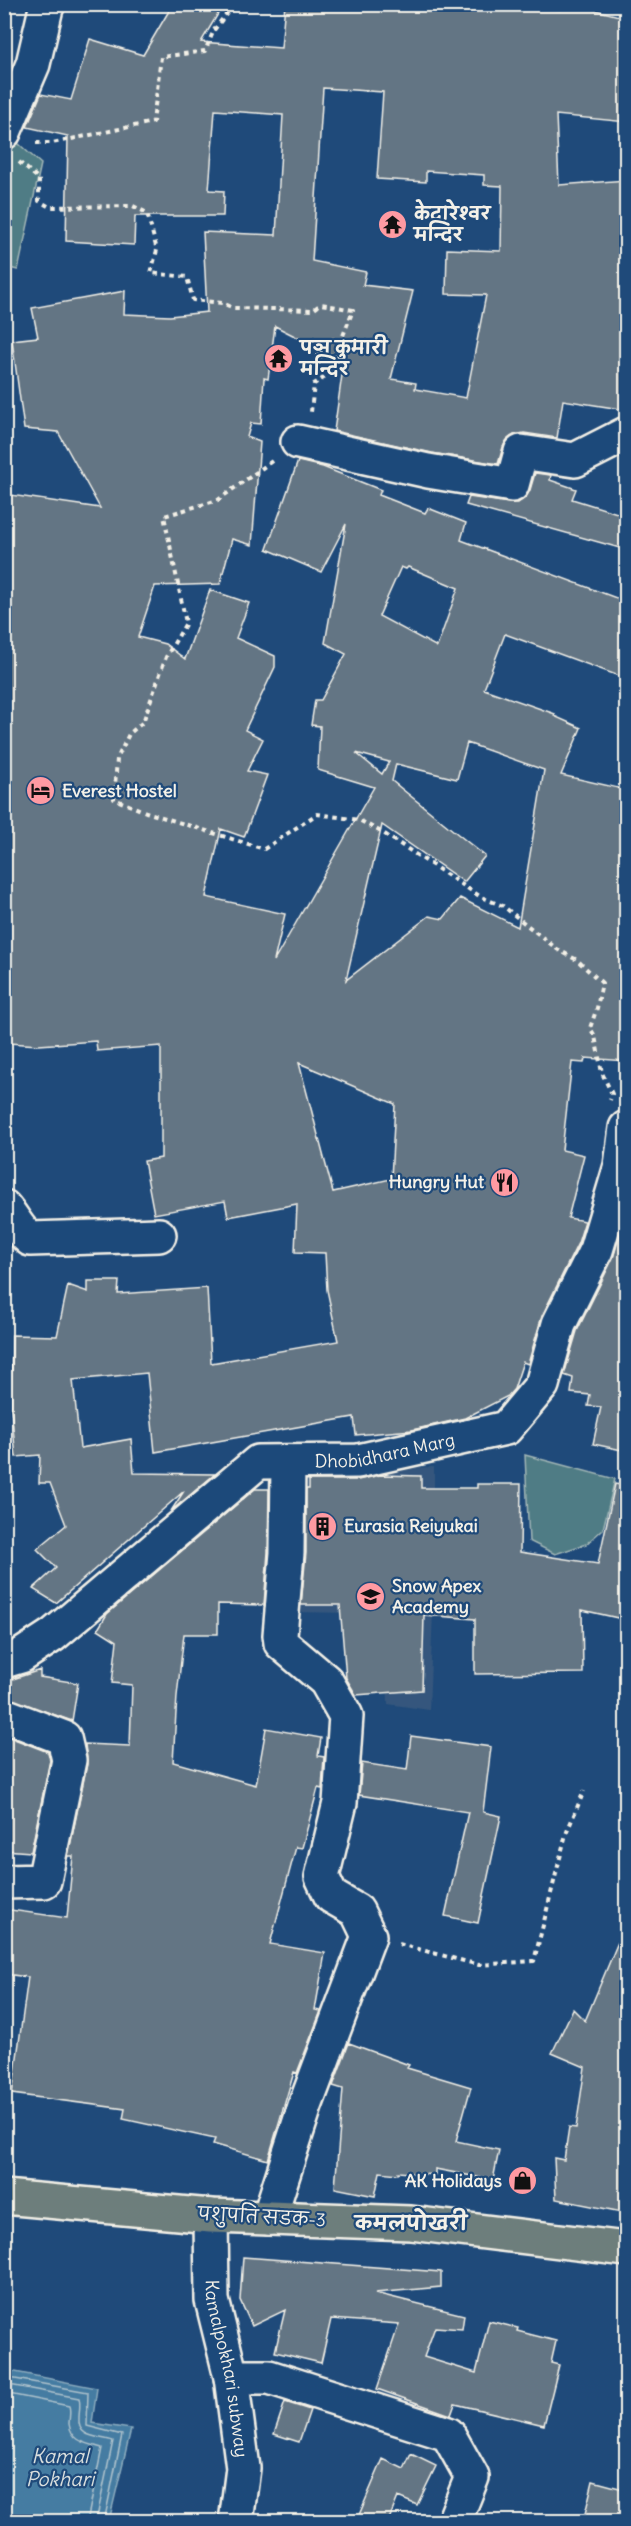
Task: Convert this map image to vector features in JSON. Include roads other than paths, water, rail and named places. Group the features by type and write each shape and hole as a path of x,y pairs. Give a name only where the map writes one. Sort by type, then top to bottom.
{"main road":[{"name":"पशुपति सडक-3","path":"4,2198 211,2216 411,2223 627,2249"}],"street":[{"path":"17,144 48,4"},
{"path":"298,442 428,471 512,485 522,452 575,460 627,434"},
{"name":"Dhobidhara Marg","path":"4,1661 21,1656 54,1635 258,1462 358,1461 506,1428 542,1385 559,1324 596,1250 621,1166 617,1116"},
{"path":"4,1207 14,1217 20,1232 30,1239 159,1235"},
{"path":"269,2218 305,2106 369,1936 357,1911 331,1896 322,1877 340,1803 346,1716 326,1681 281,1643 287,1553 288,1462"},
{"path":"4,1715 64,1738 69,1760 44,1881 4,1882"},
{"name":"Kamalpokhari subway","path":"211,2216 212,2300 231,2377 243,2468 236,2522"},
{"path":"231,2377 269,2377 448,2434 472,2477 454,2522"}],"water":[{"name":"Kamal Pokhari","path":"5,2370 97,2388 92,2423 131,2429 109,2521 5,2521"}],"place":[{"name":"केदारेश्वर मन्दिर","path":"393,224"},
{"name":"पञ्च कुमारी मन्दिर","path":"279,358"},
{"name":"Everest Hostel","path":"41,791"},
{"name":"Hungry Hut","path":"505,1182"},
{"name":"Eurasia Reiyukai","path":"323,1526"},
{"name":"Snow Apex Academy","path":"371,1596"},
{"name":"AK Holidays","path":"523,2181"}],"district":[{"name":"कमलपोखरी","path":"411,2223"}]}
